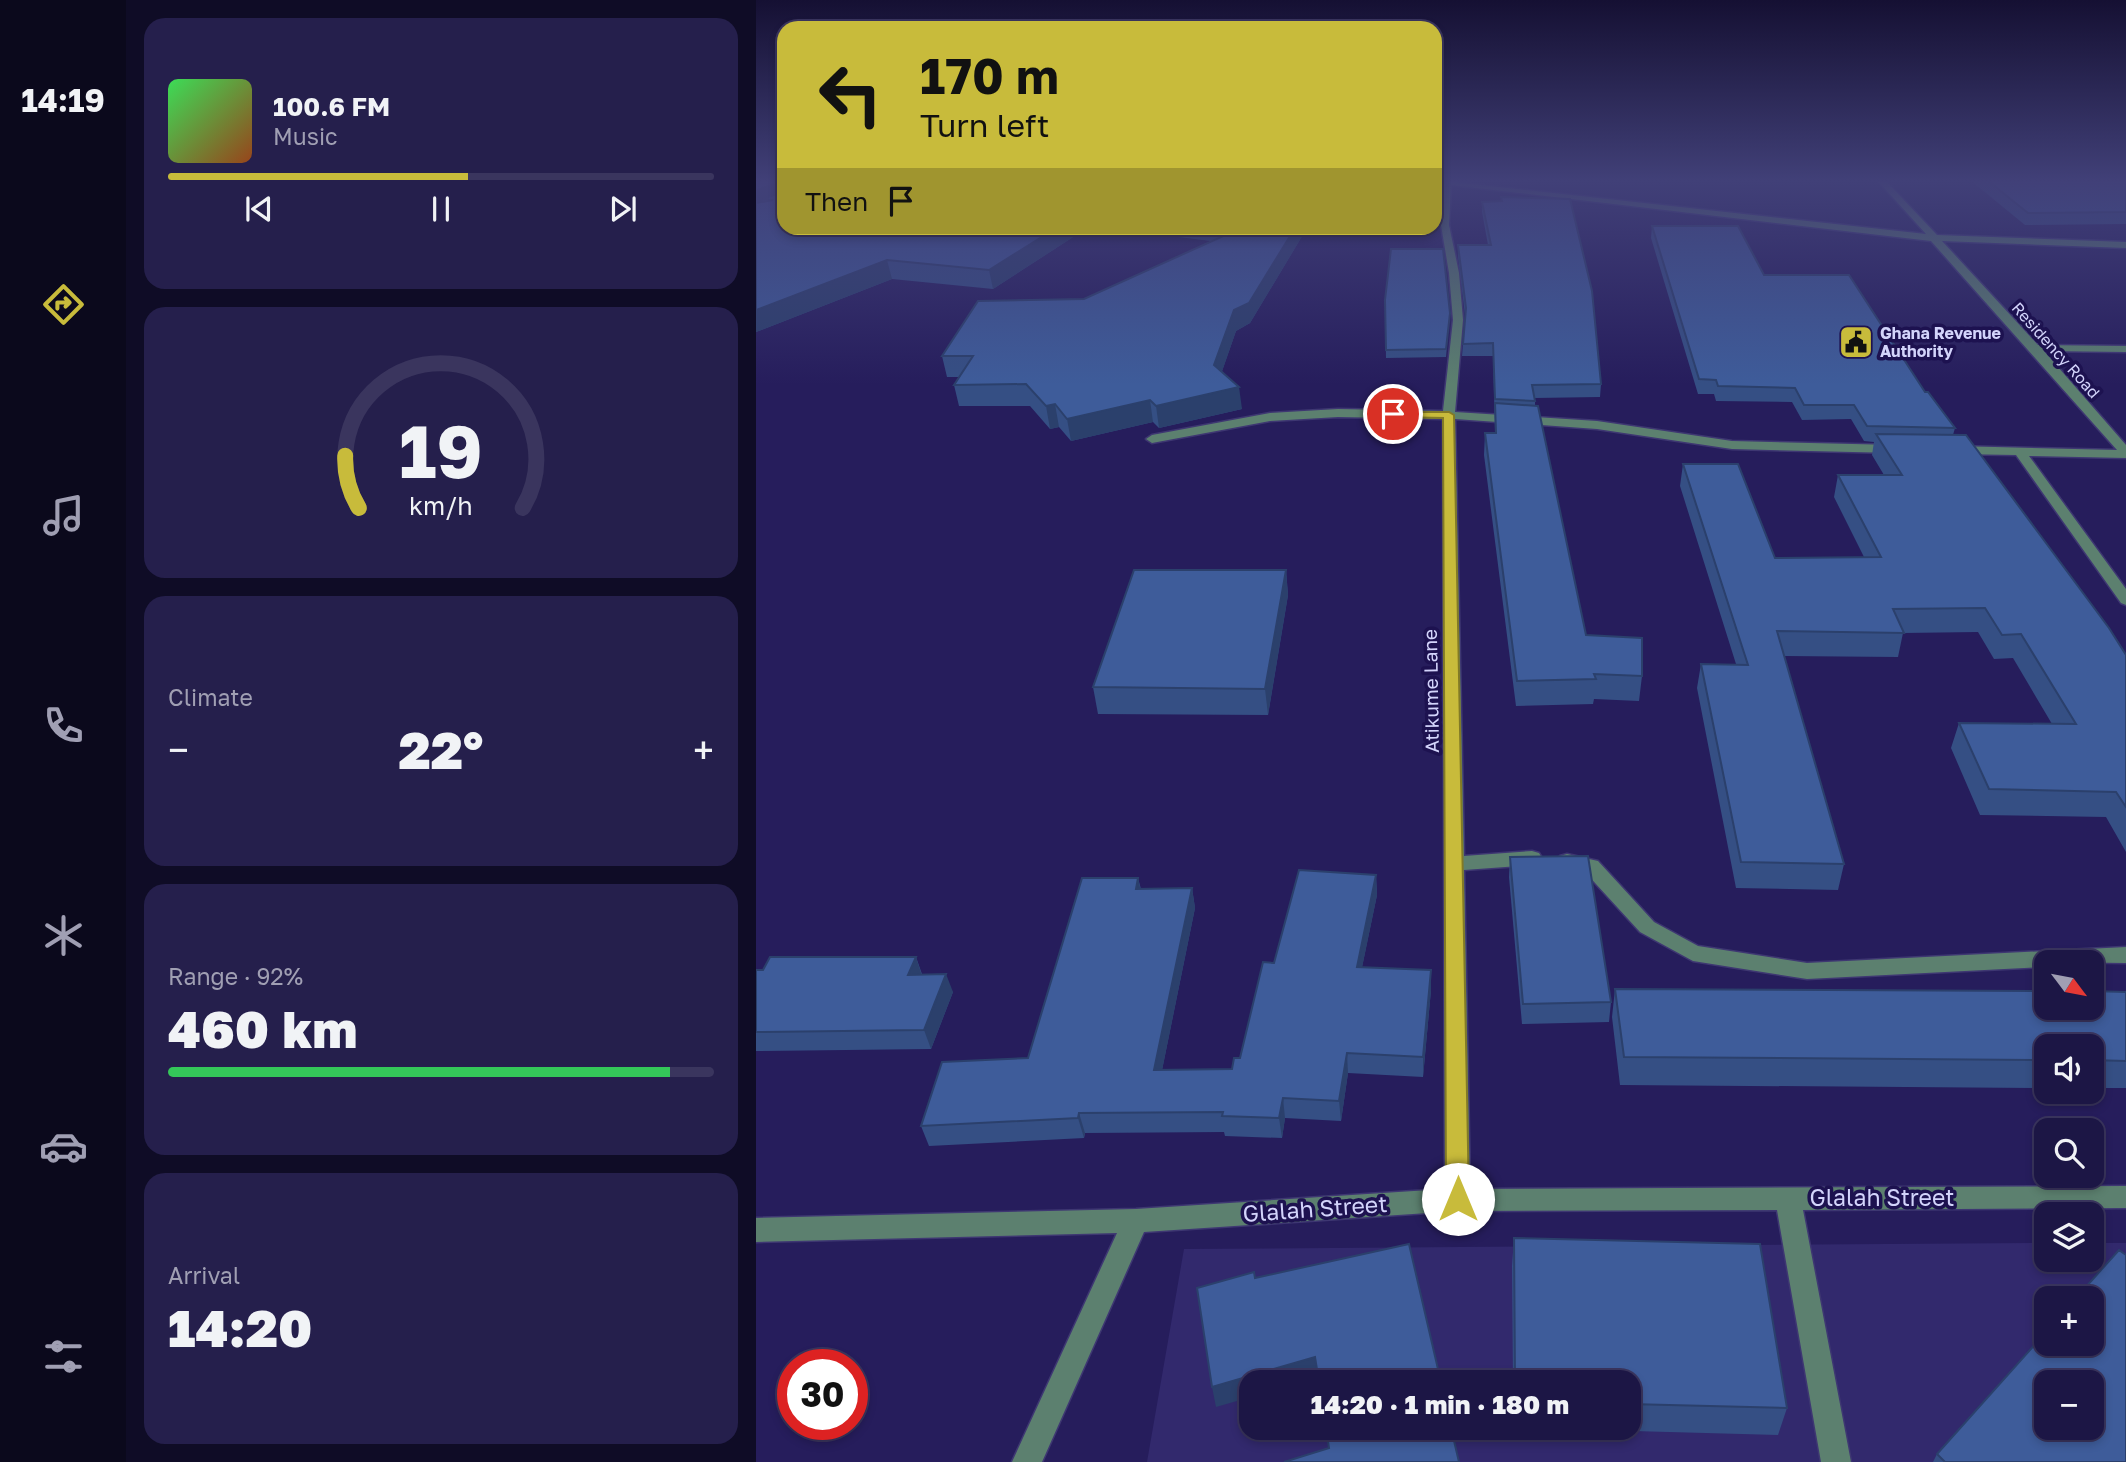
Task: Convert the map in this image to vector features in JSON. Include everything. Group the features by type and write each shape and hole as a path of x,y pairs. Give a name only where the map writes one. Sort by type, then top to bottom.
{"street":[{"name":"Atikume Lane","path":"1449,248 1458,320 1449,415 1458,1199"},
{"name":"Residency Road","path":"1942,248 2035,348 2126,453"},
{"path":"2035,348 2126,349"},
{"path":"1152,439 1270,417 1338,413 1449,415 1597,425 1732,445 1910,449"},
{"path":"1937,450 2126,453"},
{"path":"2019,451 2126,600"},
{"path":"1454,864 1550,857 1591,866 1647,928 1693,953 1807,971 2126,955"},
{"name":"Glalah Street","path":"756,1230 1136,1221 1458,1199 2126,1197"},
{"path":"1788,1198 1836,1462"},
{"path":"1027,1462 1136,1221"}],"shaded area":[{"path":"2034,1243 2034,1272 2104,1272 2104,1243 2126,1243 2126,1462 1147,1462 1184,1249"}],"building":[{"path":"756,248 1024,248 989,270 887,260 756,310"},
{"path":"1196,248 1283,248 1249,303 1234,310 1214,365 1239,387 1156,406 1150,400 1067,419 1055,404 1046,406 1026,384 954,385 973,356 942,356 978,301 1084,299"},
{"path":"1458,248 1582,248 1592,291 1601,384 1532,385 1535,401 1495,399 1493,343 1463,344 1466,308"},
{"path":"1659,248 1750,248 1764,275 1849,275 1925,392 1928,392 1955,428 1867,426 1854,405 1804,405 1795,388 1718,386 1716,380 1699,379"},
{"path":"1391,249 1443,249 1450,313 1446,349 1386,350 1385,300"},
{"path":"1495,403 1538,406 1586,635 1642,638 1642,676 1594,674 1596,679 1517,681 1485,433 1496,433"},
{"path":"1876,434 1966,435 2109,628 2126,655 2126,807 2116,792 1989,789 1959,723 2076,724 2021,634 2002,635 1985,608 1893,609 1904,633 1777,631 1844,864 1741,862 1701,664 1748,665 1683,464 1738,464 1775,558 1881,557 1838,475 1902,475"},
{"path":"1134,570 1286,570 1265,689 1093,687"},
{"path":"1588,856 1611,1002 1523,1004 1510,857"},
{"path":"1299,870 1376,875 1357,967 1431,970 1423,1057 1347,1053 1339,1101 1283,1098 1279,1118 1222,1116 1223,1112 1079,1113 1078,1118 921,1126 942,1062 1028,1058 1082,878 1138,878 1136,889 1192,888 1154,1070 1232,1069 1234,1058 1240,1058 1263,962 1274,963"},
{"path":"770,957 916,957 908,975 946,974 924,1030 756,1032 756,970 763,970"},
{"path":"1615,989 2034,991 2034,1020 2104,1020 2104,991 2126,992 2126,1061 2104,1060 2104,1034 2034,1034 2034,1060 1624,1057"},
{"path":"1514,1238 1760,1244 1787,1408 1641,1404 1641,1370 1515,1370"},
{"path":"1409,1244 1438,1370 1317,1370 1315,1357 1270,1370 1239,1370 1239,1379 1212,1387 1197,1288 1254,1272 1255,1278"},
{"path":"2119,1250 2126,1255 2126,1462 1945,1462 1937,1454 2034,1345 2034,1356 2104,1356 2104,1286 2087,1286 2099,1272 2104,1272 2104,1267"},
{"path":"1328,1440 1454,1440 1459,1462 1284,1462 1329,1448"}],"place":[{"name":"Ghana Revenue Authority","path":"1856,342"}],"route":[{"path":"1393,414 1449,415 1458,1199"}]}
